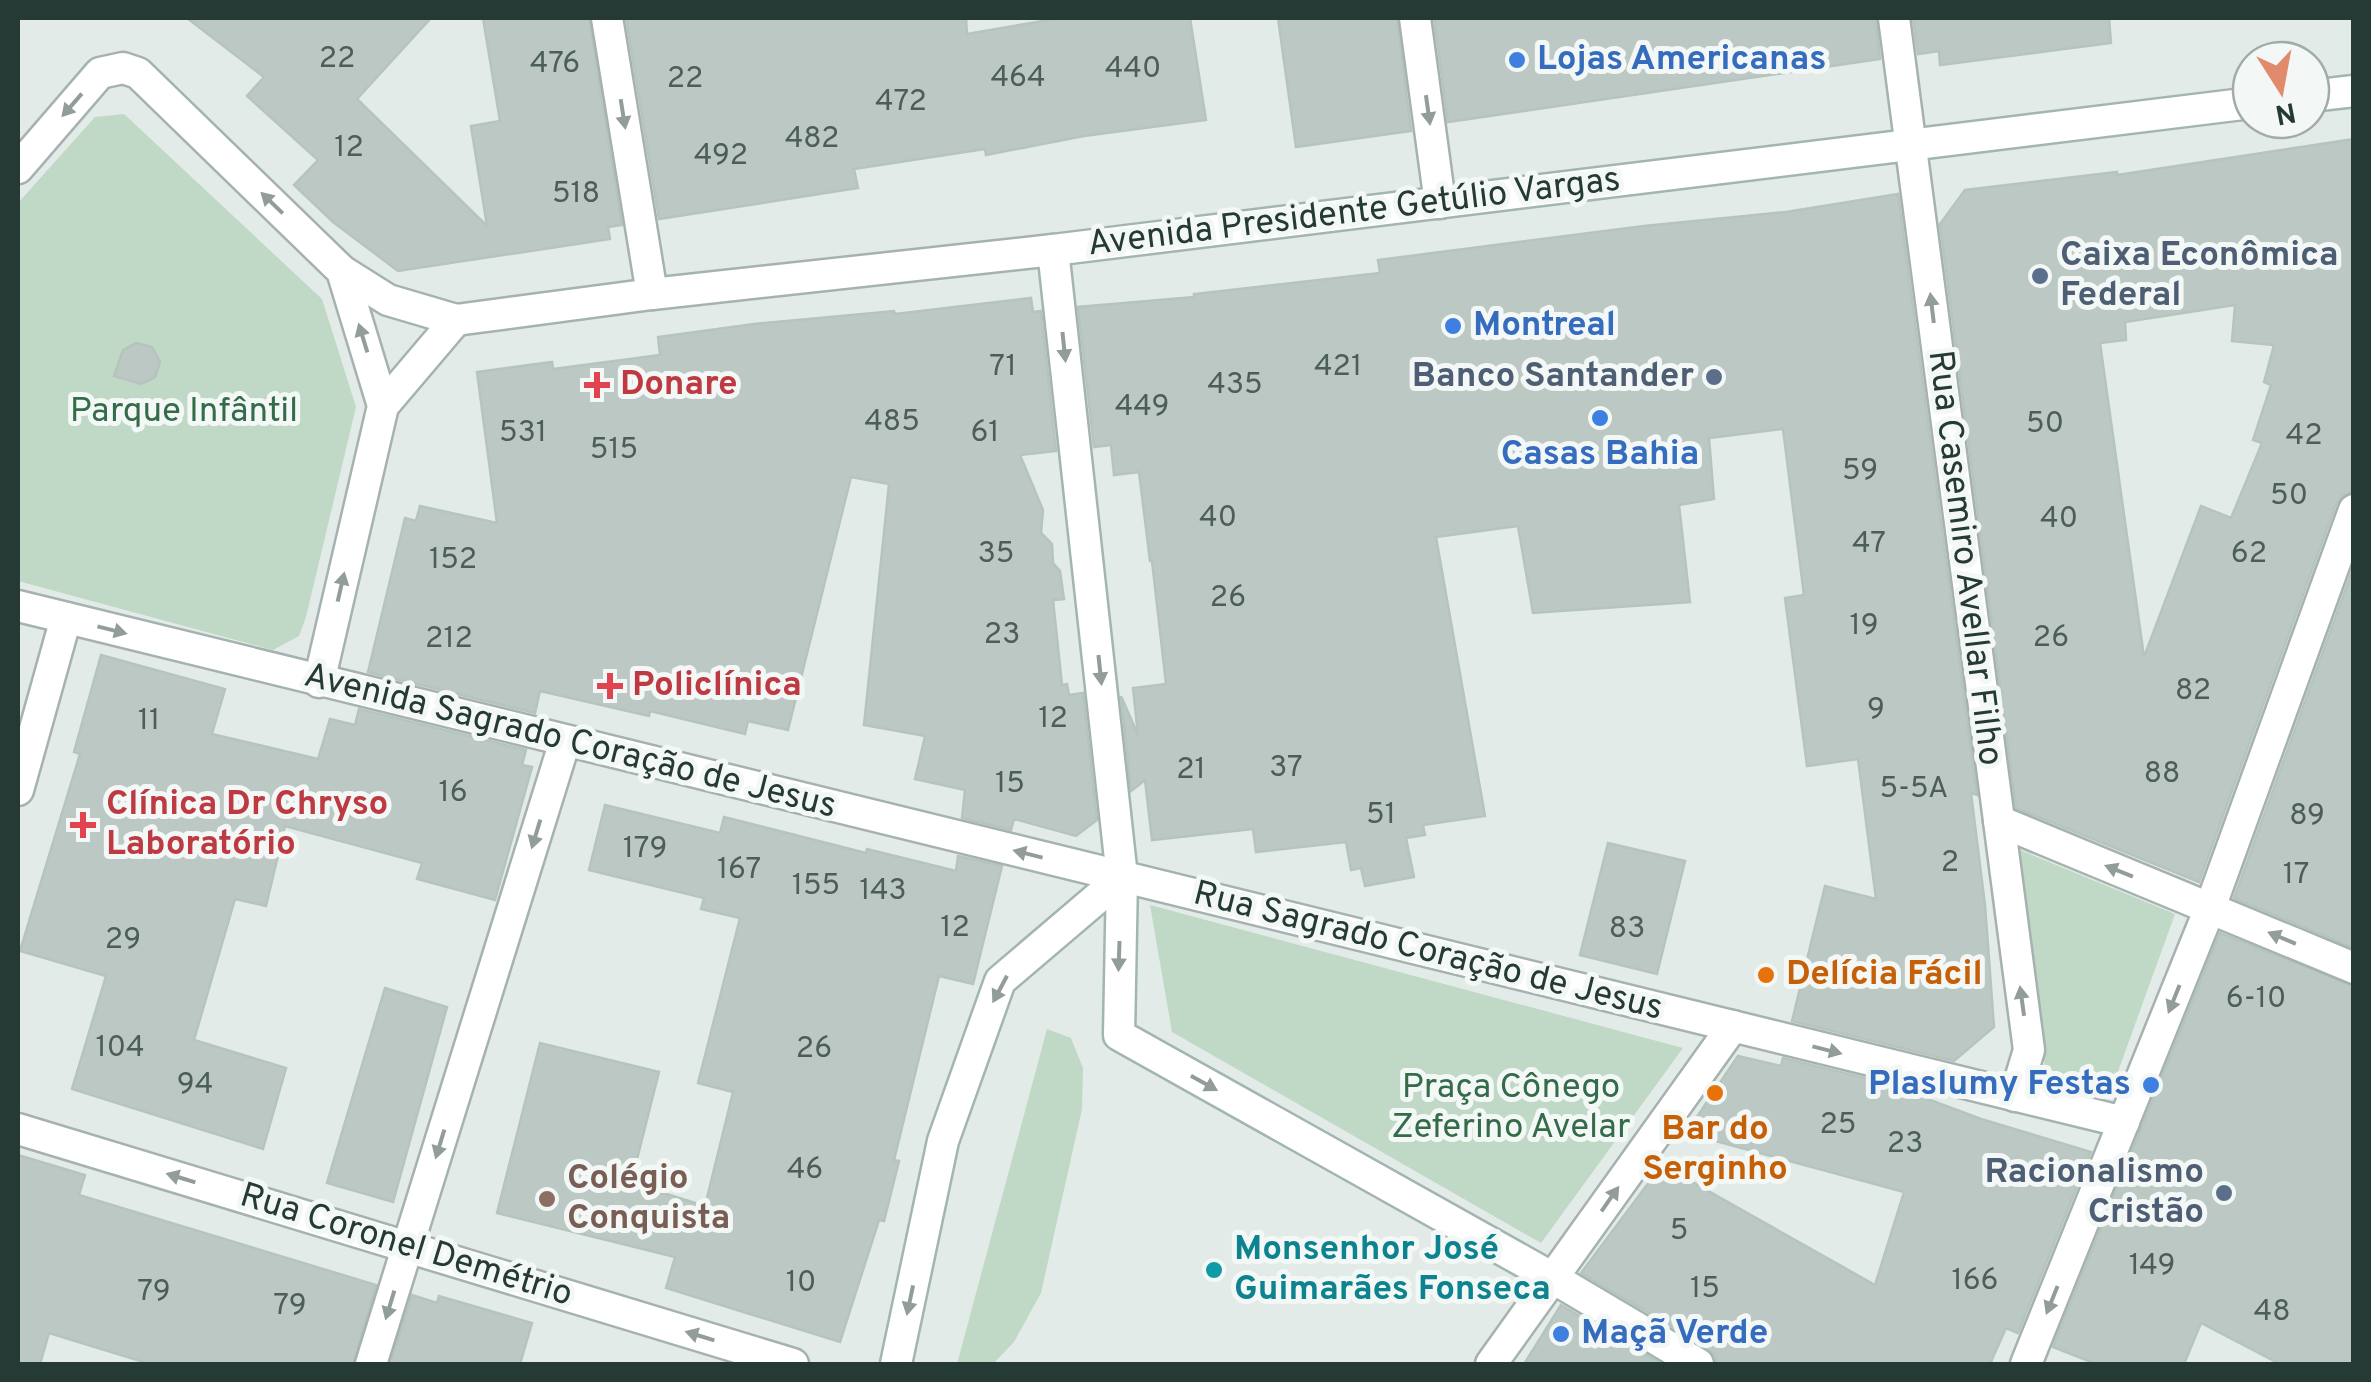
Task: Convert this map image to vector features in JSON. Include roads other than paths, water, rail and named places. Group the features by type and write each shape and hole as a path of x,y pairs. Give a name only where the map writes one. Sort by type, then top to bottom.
{"street":[{"path":"607,18 652,294"},
{"path":"1415,18 1440,203"},
{"name":"Rua Casemiro Avellar Filho","path":"1894,18 2029,1050 2015,1096"},
{"name":"Avenida Presidente Getúlio Vargas","path":"18,168 100,74 123,68 138,74 342,271 388,300 456,320 2231,106"},
{"path":"1053,250 1122,877 1119,1035 1553,1278 1698,1364"},
{"path":"342,271 383,406"},
{"path":"319,682 383,406 456,320"},
{"path":"2026,1364 2210,908 2354,510"},
{"name":"Avenida Sagrado Coração de Jesus","path":"18,606 1122,877"},
{"path":"18,790 66,618"},
{"path":"372,1364 565,740"},
{"path":"1998,821 2354,968"},
{"path":"896,1364 943,1141 1000,981 1122,877"},
{"name":"Rua Sagrado Coração de Jesus","path":"1122,877 1733,1026"},
{"path":"1492,1364 1733,1026 2124,1122"},
{"name":"Rua Coronel Demétrio","path":"18,1129 793,1364"}],"place":[{"name":"Lojas Americanas","path":"1517,60"},
{"name":"Caixa Econômica Federal","path":"2040,276"},
{"name":"Montreal","path":"1453,326"},
{"name":"Banco Santander","path":"1714,377"},
{"name":"Donare","path":"597,385"},
{"name":"Casas Bahia","path":"1600,418"},
{"name":"Policlínica","path":"610,686"},
{"name":"Clínica Dr Chryso Laboratório","path":"83,825"},
{"name":"Delícia Fácil","path":"1766,975"},
{"name":"Plaslumy Festas","path":"2151,1085"},
{"name":"Bar do Serginho","path":"1715,1093"},
{"name":"Racionalismo Cristão","path":"2224,1193"},
{"name":"Colégio Conquista","path":"547,1199"},
{"name":"Monsenhor José Guimarães Fonseca","path":"1214,1270"},
{"name":"Maçã Verde","path":"1561,1334"}],"park label":[{"name":"Parque Infântil","path":"184,412"},
{"name":"Praça Cônego Zeferino Avelar","path":"1511,1108"}]}
